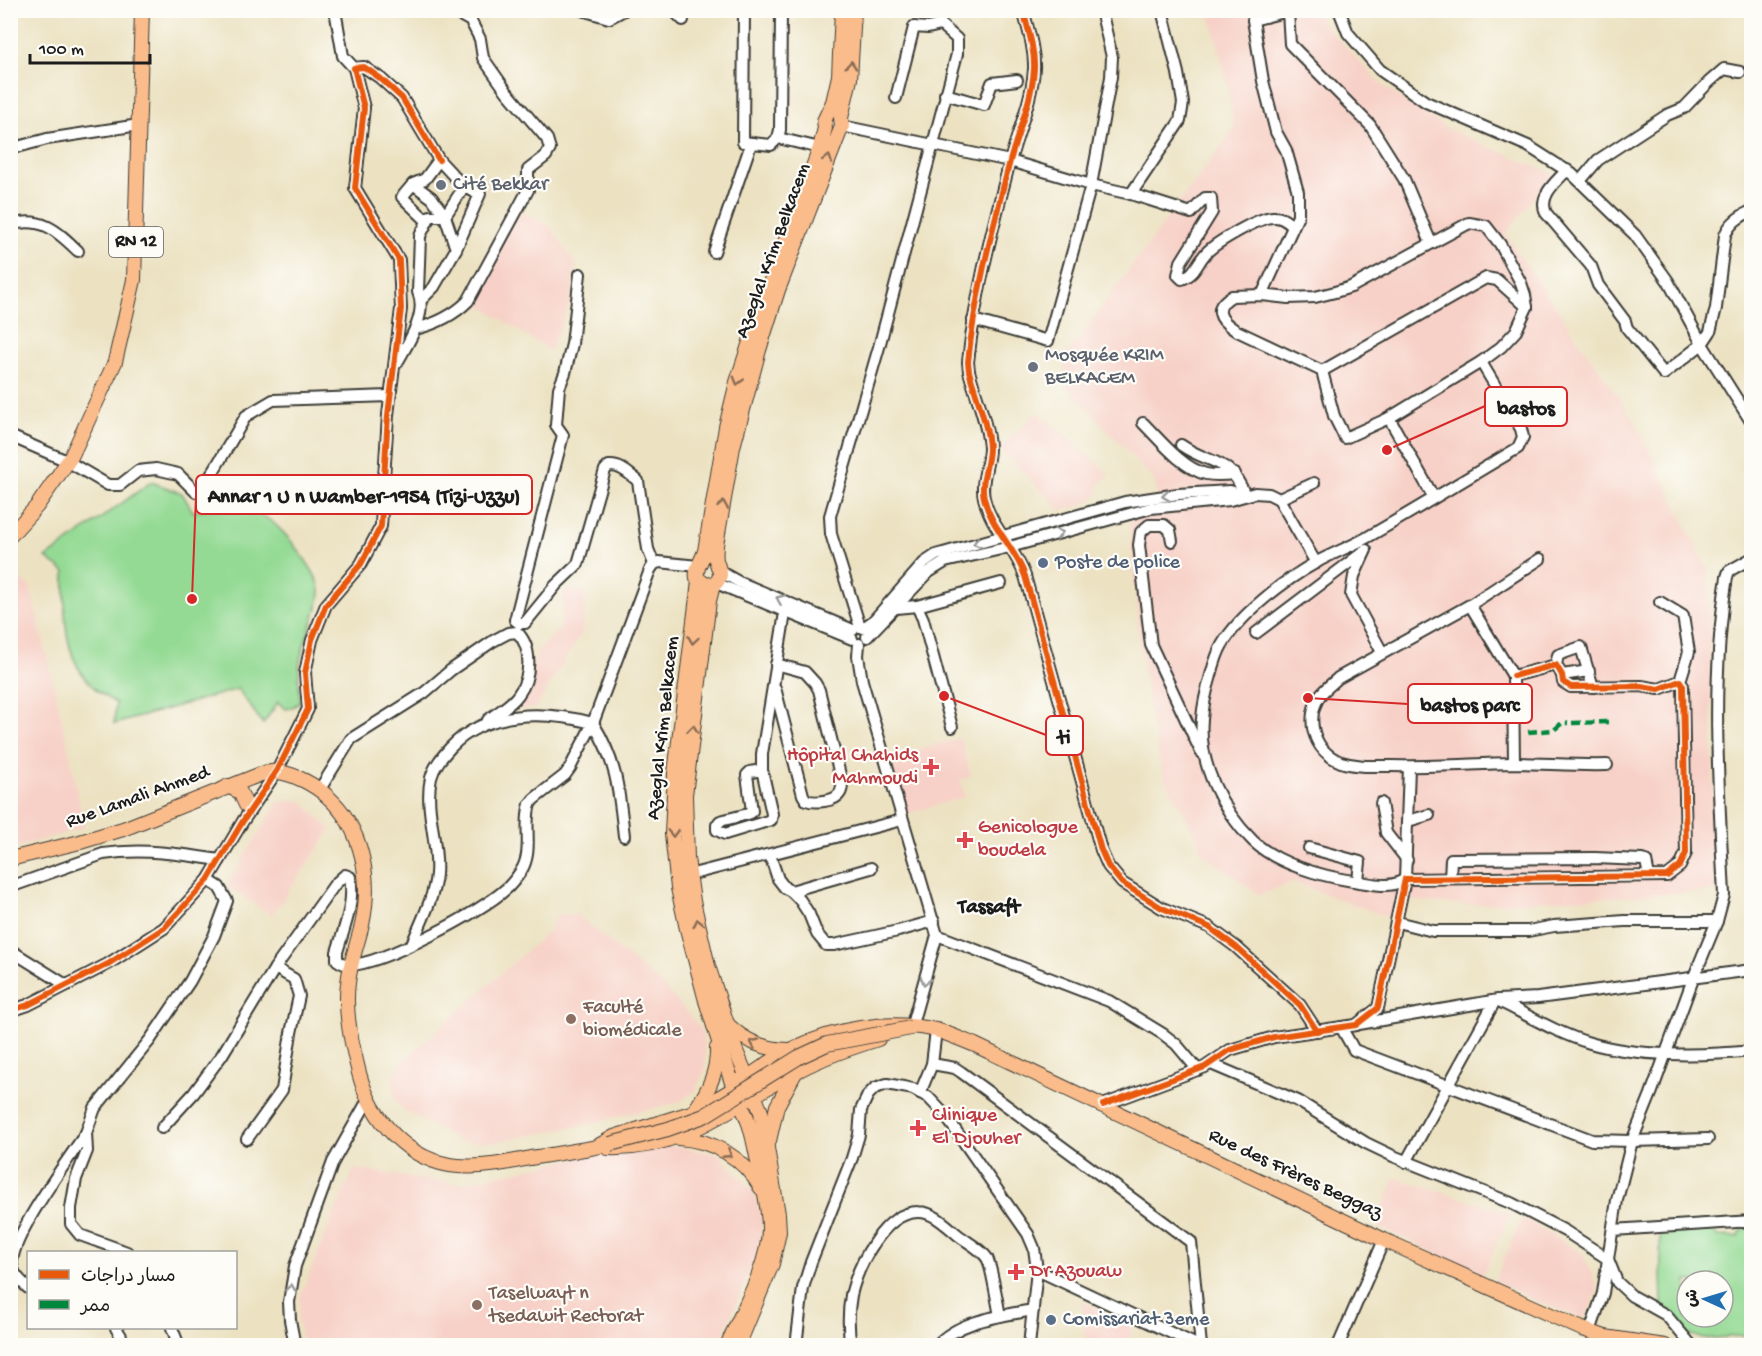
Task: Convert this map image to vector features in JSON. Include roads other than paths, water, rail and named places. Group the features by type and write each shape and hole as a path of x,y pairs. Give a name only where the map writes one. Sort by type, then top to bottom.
{"main road":[{"name":"RN 12","path":"10,536 37,506 67,461 115,362 134,280 142,10"},
{"path":"835,123 842,10"},
{"path":"713,577 696,574 700,564 726,427 737,382 763,302 820,148 835,123 850,79 854,10"},
{"name":"Azeglal Krim Belkacem","path":"744,1091 708,966 693,901 684,795 716,544 733,447 759,350 835,123"},
{"name":"Azeglal Krim Belkacem","path":"713,577 675,773 672,834 678,888 716,1036 744,1091"},
{"path":"277,771 320,789 338,806 352,827 361,850 366,875 365,909 350,965 347,986 354,1055 368,1100 383,1124 401,1142 429,1159 459,1167 492,1165 604,1145 668,1129 704,1116 827,1044 911,1028"},
{"name":"Rue Lamali Ahmed","path":"10,859 123,829 248,778 277,771"},
{"path":"228,786 240,792 246,805"},
{"path":"725,1022 747,1040 760,1047 789,1050"},
{"path":"604,1145 614,1148 637,1146 673,1138 705,1126 789,1050 824,1037 868,1026 911,1028"},
{"path":"604,1145 614,1137 694,1112 796,1071 824,1057 911,1028"},
{"name":"Rue des Frères Beggaz","path":"911,1028 936,1030 975,1045 1384,1240 1590,1332 1605,1337 1665,1346"},
{"path":"694,1112 711,1083 717,1052 716,1036"},
{"path":"768,1158 770,1132 777,1106 796,1071"},
{"path":"738,1346 776,1250 779,1232 761,1112 744,1091"},
{"path":"727,1346 761,1267 767,1248 769,1230 765,1197 744,1091"},
{"path":"673,1138 699,1141 717,1147 733,1157 752,1175 765,1197"}],"street":[{"path":"10,1011 108,964 164,928 208,880 243,821 277,771 308,709 305,673 312,640 326,605 361,564 381,526 390,396 401,309 399,260 354,188 364,108 354,68 343,56 335,10"},
{"path":"451,10 471,21"},
{"path":"415,329 444,319 468,301 528,190 528,170 550,150 547,139 507,92 483,58 480,39 465,10"},
{"path":"588,11 609,18 624,10"},
{"path":"673,10 682,20"},
{"path":"744,10 743,142 771,145 778,138 780,130 781,10"},
{"path":"911,1028 937,935 862,681 858,662 859,634 831,534 830,516 885,325 958,45 957,39 941,25 938,10"},
{"path":"1023,10 1034,66 1032,83 1010,160 973,320 969,371 988,447 984,496 990,517 1019,560 1025,576 1101,850 1108,867 1122,882 1162,908 1209,927 1236,946 1300,1005 1317,1031"},
{"path":"973,320 1048,341 1091,185 1111,77 1112,57 1101,10"},
{"path":"1131,194 1180,121 1183,103 1162,10"},
{"path":"1339,10 1348,33 1380,70 1426,102 1528,146 1567,170 1635,235 1668,281 1702,344 1752,423"},
{"path":"1262,295 1298,216 1298,192 1286,150 1276,132 1263,81 1252,15 1288,11 1290,44 1370,125 1404,179 1431,243"},
{"path":"896,98 914,27 928,28 941,25"},
{"path":"354,68 364,67 402,98 439,160 464,187 480,194 456,249 434,287 422,300 415,329 394,368"},
{"path":"1580,181 1598,160 1667,115 1684,108 1724,69 1740,72"},
{"path":"945,94 984,105 992,83 1017,80"},
{"path":"835,123 931,146 1010,160 1191,213 1205,198 1211,198 1212,212 1181,262 1178,275 1182,279 1191,276 1207,252 1250,225 1272,217 1284,218 1293,226"},
{"path":"10,149 47,139 139,125"},
{"path":"778,138 820,148"},
{"path":"714,252 751,144"},
{"path":"427,221 402,197 413,184 425,179 439,160"},
{"path":"1567,170 1545,196 1542,206 1553,223 1567,236 1591,266 1598,285 1659,370 1666,374 1702,344 1710,332 1716,308 1725,235 1729,226 1742,215 1752,211"},
{"path":"413,184 432,198 446,216 456,249"},
{"path":"446,216 464,187"},
{"path":"422,300 418,292 420,236 430,216 446,216"},
{"path":"10,225 23,221 38,222 59,233 78,251"},
{"path":"1469,223 1486,226 1500,244 1521,283 1527,307 1522,320 1508,340 1481,362 1389,418 1345,438 1334,416 1322,371 1234,330 1222,320 1219,312 1223,301 1232,296 1315,297 1335,292 1351,287 1469,223"},
{"path":"412,944 426,909 436,874 429,791 433,771 454,743 517,697 528,671 529,660 515,615 564,435 556,425 559,388 572,344 579,274"},
{"path":"1322,371 1486,279 1497,280 1527,307"},
{"path":"1256,633 1367,541 1518,448 1523,437 1521,429 1481,362"},
{"path":"10,435 67,461 108,485 120,485 138,471 156,469 178,474 196,492 204,492 210,477 246,416 273,400 390,396"},
{"path":"1389,418 1434,498"},
{"path":"1143,423 1175,455 1199,472 1215,475 1235,474"},
{"path":"1181,445 1235,474 1245,495"},
{"path":"162,1128 194,1093 215,1064 275,968 335,884 345,875 350,877 352,896 337,952 337,960 342,964 350,965 393,954 473,913 507,889 522,869 526,859 530,804 565,775 593,723 644,584 654,564 648,549 638,481 622,469 609,465 605,470 578,564 518,628 493,641 451,670 424,693 351,739 320,789"},
{"path":"1279,499 1314,483"},
{"path":"859,634 932,557 1125,502 1178,494 1230,491 1245,495"},
{"path":"859,634 896,608 936,566 945,562 1010,547 1151,508 1230,500 1245,495 1269,494 1279,499 1316,563"},
{"path":"1172,541 1168,527 1160,524 1144,528 1139,538 1150,645 1181,707 1220,798 1236,821 1254,842 1276,857 1325,877 1397,885 1405,879 1667,876 1680,866 1686,853 1683,686 1680,681 1689,652 1683,616 1660,602"},
{"path":"1367,541 1354,576 1351,595 1382,652"},
{"path":"1209,772 1202,721 1213,668 1222,646 1235,627 1265,598 1316,563 1367,541 1380,544"},
{"path":"1590,1332 1603,1293 1617,1200 1632,1141 1717,921 1724,895 1717,715 1720,618 1726,577 1729,571 1752,558"},
{"path":"1540,559 1470,605 1338,678 1322,693 1313,711 1312,727 1317,742 1329,756 1359,766 1409,767 1514,763 1607,765"},
{"path":"654,564 669,562 700,564"},
{"path":"713,577 739,582 859,634"},
{"path":"713,577 785,613 859,634"},
{"path":"896,608 917,606 1001,583"},
{"path":"1470,605 1513,676 1514,763"},
{"path":"917,606 923,619 952,727"},
{"path":"762,770 750,772 747,775 752,811 720,821 717,830 720,833 725,834 771,820 772,814 762,770 762,754 785,613"},
{"path":"1593,687 1581,647 1558,655 1563,682 1571,687 1593,687 1641,686 1659,689 1680,681"},
{"path":"773,682 803,795 806,800 816,802 836,797 842,790 842,783 819,690 806,672 776,664"},
{"path":"1513,676 1559,670 1589,670"},
{"path":"478,727 499,719 548,715 593,723 604,740 615,769 624,836"},
{"path":"1356,1025 1378,1008 1397,922 1407,860 1409,767"},
{"path":"243,821 248,778"},
{"path":"1381,803 1386,832 1407,860"},
{"path":"1408,821 1429,815"},
{"path":"689,875 902,820"},
{"path":"1310,848 1360,862 1358,881"},
{"path":"10,887 104,854 155,851 220,861"},
{"path":"770,855 778,879 809,914 816,934 826,945 887,934 934,921"},
{"path":"1450,879 1451,859 1642,860 1646,861 1649,876"},
{"path":"791,891 871,868"},
{"path":"27,1287 17,1278 11,1263 26,1226 86,1133 95,1108 150,1040 190,981 214,936 227,901 219,887 208,880"},
{"path":"1397,922 1433,931 1528,931 1554,926 1625,921 1717,921"},
{"path":"937,935 1109,1001 1170,1039 1198,1070"},
{"path":"10,950 66,985"},
{"path":"247,1139 282,1090 299,996 294,980 275,968"},
{"path":"1103,1106 1198,1070 1230,1050 1274,1038 1496,1001 1538,998 1752,970"},
{"path":"1496,1001 1588,1043 1629,1051 1667,1053 1752,1051"},
{"path":"1406,1162 1496,1001"},
{"path":"1341,1027 1354,1050 1593,1140 1708,1139"},
{"path":"920,1093 932,1064 936,1030"},
{"path":"932,1064 955,1068 961,1072 1191,1242 1200,1346 1184,1342 1036,1270"},
{"path":"1210,1064 1298,1101 1366,1143 1406,1162 1511,1203 1565,1231 1608,1259 1617,1282 1632,1296 1666,1315 1692,1346"},
{"path":"796,1346 806,1276 822,1229 852,1158 859,1135 861,1110 868,1095 875,1088 887,1084 913,1089 928,1097 945,1115 1028,1234 1034,1248 1036,1270 1029,1346"},
{"path":"295,1346 289,1302 295,1266 333,1162 368,1100"},
{"path":"86,1133 87,1151 76,1179 71,1224 80,1235 124,1251"},
{"path":"851,1346 848,1316 851,1294 863,1264 877,1238 890,1222 903,1215 920,1211 935,1217 987,1258 1000,1316"},
{"path":"1613,1230 1752,1221"},
{"path":"1338,1346 1384,1240"},
{"path":"936,1346 956,1330 988,1318 1033,1310"},
{"path":"117,1329 123,1346"},
{"path":"172,1329 178,1346"}],"place":[{"name":"Cité Bekkar","path":"441,185"},
{"name":"Mosquée KRIM BELKACEM","path":"1033,367"},
{"name":"bastos","path":"1387,450"},
{"name":"Poste de police","path":"1043,563"},
{"name":"Annar 1 U n Wamber-1954 (Tizi-Uzzu)","path":"192,599"},
{"name":"ti","path":"944,696"},
{"name":"bastos parc","path":"1308,698"},
{"name":"Hôpital Chahids Mahmoudi","path":"931,767"},
{"name":"Genicologue boudela","path":"965,840"},
{"name":"Faculté biomédicale","path":"571,1019"},
{"name":"Clinique El Djouher","path":"918,1128"},
{"name":"Dr Azouaw","path":"1016,1272"},
{"name":"Taselwayt n tsedawit Rectorat","path":"477,1305"},
{"name":"Comissariat 3eme","path":"1051,1320"}],"district":[{"name":"Tassaft","path":"989,908"}]}
